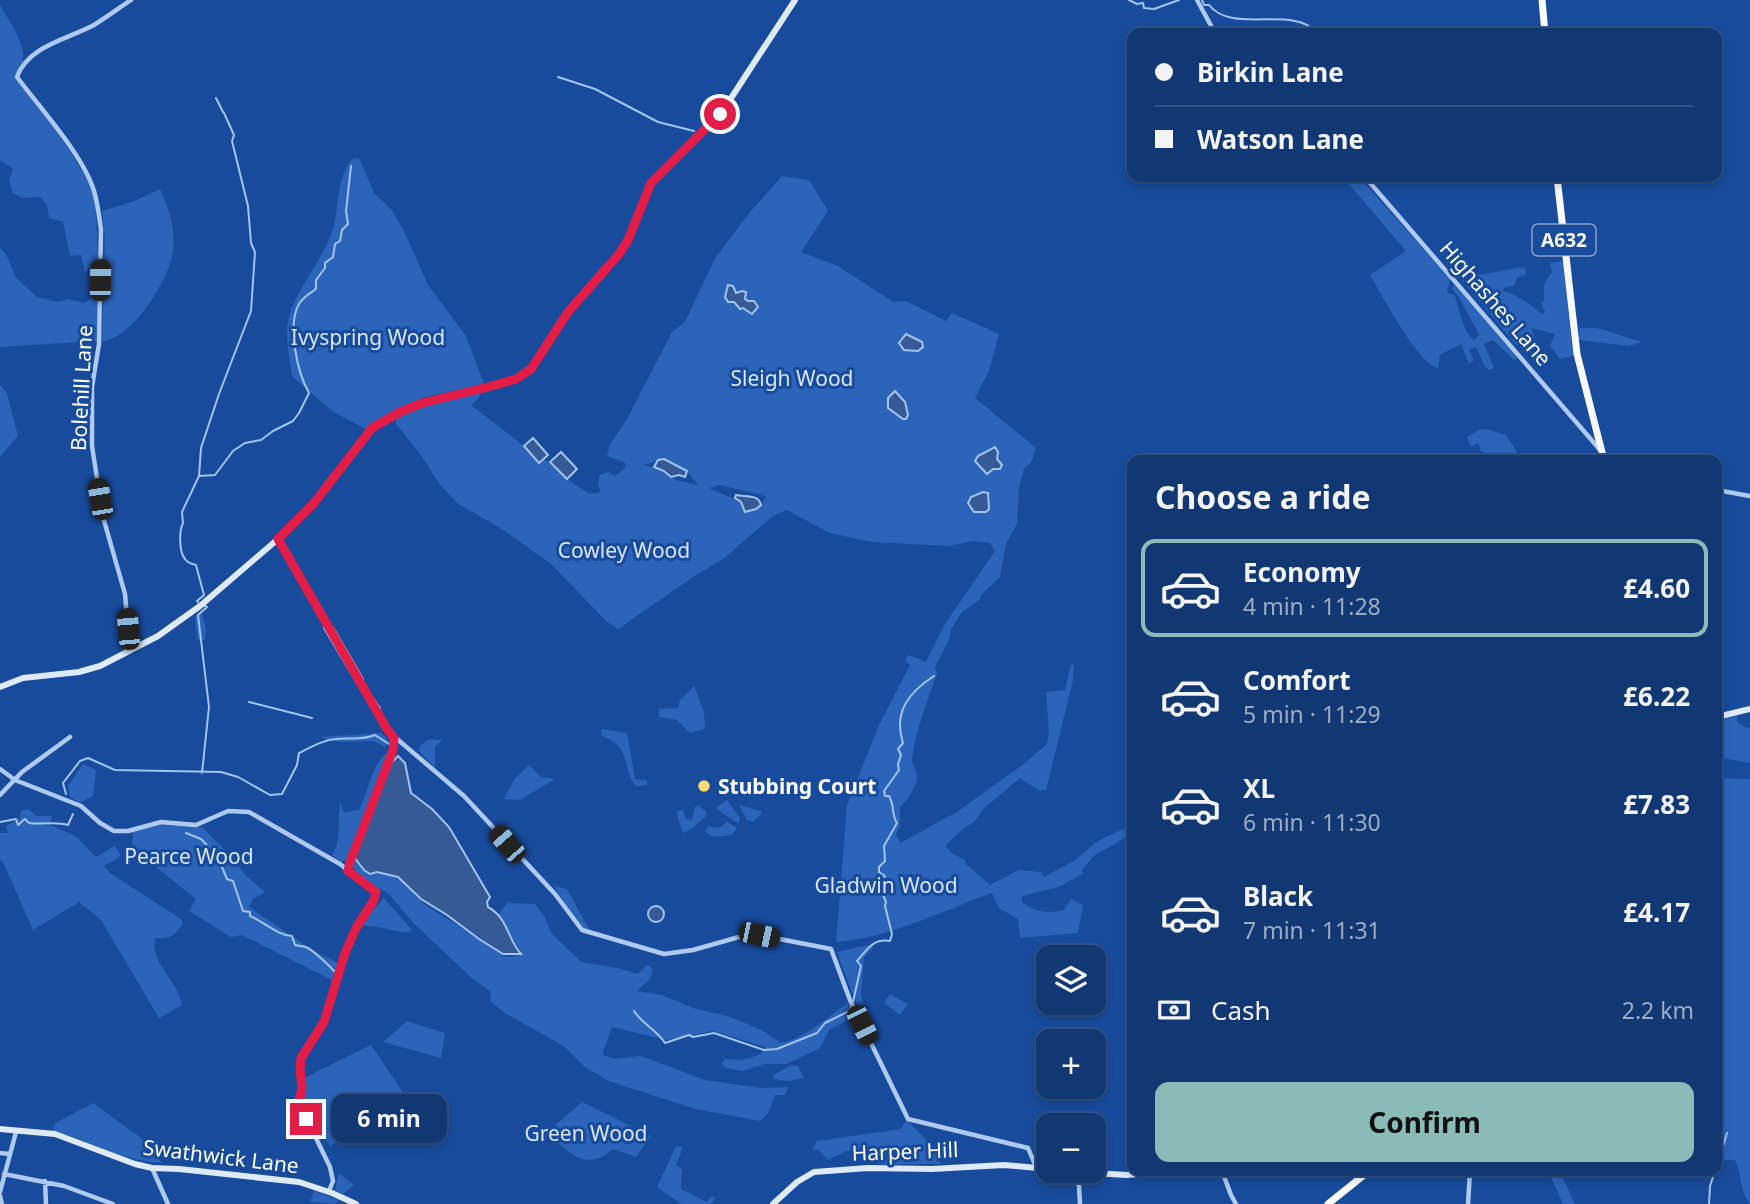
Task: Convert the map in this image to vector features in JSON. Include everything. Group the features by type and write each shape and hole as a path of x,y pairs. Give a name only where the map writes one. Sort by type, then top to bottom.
{"main road":[{"path":"1542,0 1545,28"},
{"name":"A632","path":"1559,182 1577,354 1602,455"},
{"path":"1328,1204 1363,1176"}],"street":[{"name":"Bolehill Lane","path":"127,651 125,594 103,517 92,446 92,387 99,344 99,211 92,184 74,154 17,77 25,63 44,48 93,26 131,0"},
{"path":"0,687 23,678 79,673 107,663 172,628 278,539 314,503 372,428 422,403 516,379 531,369 568,312 619,254 628,240 651,183 724,109 795,0"},
{"path":"1197,0 1211,28"},
{"name":"Highashes Lane","path":"1369,182 1601,455"},
{"path":"1722,491 1750,496"},
{"path":"278,539 387,729 394,738 464,796 555,894 582,930 664,954 759,935 831,949 854,1009 908,1119 1028,1148 1036,1167"},
{"path":"1722,716 1750,709"},
{"path":"0,795 22,772 70,737"},
{"path":"348,871 393,750 394,738"},
{"path":"393,750 405,746"},
{"path":"0,769 15,780 81,806 114,831 128,831 160,822 196,825 228,811 249,812 264,818 340,864 376,892 374,900 356,928 336,977 324,1022 300,1063 302,1087 299,1103 330,1167 334,1181 329,1191"},
{"path":"340,864 350,862"},
{"name":"Swathwick Lane","path":"0,1129 55,1134 152,1168 299,1182 329,1191 356,1204"},
{"path":"2,1204 0,1194 16,1132"},
{"path":"0,1153 10,1154"},
{"name":"Harper Hill","path":"777,1203 797,1182 814,1172 868,1168 932,1169 1004,1165 1036,1167"},
{"path":"152,1168 168,1204"},
{"path":"4,1174 45,1181 113,1204"},
{"path":"1106,1174 1127,1175"},
{"path":"1224,1176 1236,1204"},
{"path":"1468,1204 1470,1176"},
{"path":"45,1181 46,1204"},
{"path":"1078,1183 1080,1204"},
{"path":"86,1204 89,1196"}],"green space":[{"path":"0,5 17,34 22,49 22,65 16,80 57,131 91,185 96,206 98,266 91,266 85,273 81,255 70,256 63,222 49,218 47,205 40,197 22,198 13,193 9,180 13,169 0,160"},
{"name":"Ivyspring Wood","path":"359,158 374,193 391,209 404,231 428,285 466,336 484,384 421,398 366,429 332,411 292,376 287,339 293,305 330,237 343,175 352,159"},
{"path":"782,176 809,180 828,211 801,252 838,266 893,302 906,301 946,321 952,313 999,334 989,371 975,398 1036,448 1031,463 1024,469 1019,488 1017,524 1006,544 1000,577 979,600 962,612 951,629 949,640 935,667 937,673 919,725 912,758 917,775 916,782 911,794 900,807 900,826 896,834 900,843 957,812 1047,744 1049,734 1046,692 1065,690 1071,664 1074,665 1073,680 1046,790 1040,791 1020,778 945,846 965,860 966,864 990,885 1019,870 1041,872 1044,877 1074,861 1096,842 1127,827 1127,837 1095,855 1082,870 1083,874 1058,887 1022,896 1022,902 1042,911 1064,910 1071,899 1083,905 1078,933 1020,938 1018,919 999,908 992,893 916,923 876,935 836,942 847,805 879,725 910,665 905,661 908,655 926,662 945,624 995,551 990,543 973,541 949,546 872,542 830,533 787,510 773,516 723,559 618,629 606,621 551,564 499,527 458,504 440,485 421,455 396,424 396,419 427,405 479,393 480,397 471,405 524,446 539,463 544,459 590,494 600,492 600,475 608,472 615,476 626,467 625,463 607,456 610,444 627,419 672,332 685,322 715,258","holes":["664,459 687,471 698,485 676,480 664,471 644,465","720,485 766,496 761,505 743,509 741,502 709,488"]},
{"path":"1363,182 1450,279 1447,292 1455,296 1464,326 1474,341 1479,334 1452,289 1454,285 1520,357 1514,360 1493,340 1484,344 1494,368 1490,370 1485,367 1476,347 1469,350 1474,360 1469,364 1461,344 1440,355 1438,368 1421,355 1401,328 1370,275 1406,251 1349,184"},
{"path":"160,189 173,227 174,244 170,264 157,292 137,320 114,338 102,341 105,237 102,211 132,202"},
{"path":"0,248 6,254 16,278 37,297 58,302 68,299 84,303 97,295 97,341 0,347"},
{"path":"1563,261 1573,356 1560,359 1550,346 1555,334 1531,328 1535,338 1525,337 1516,345 1460,278 1525,267 1526,275 1517,277 1514,286 1505,287 1502,291 1518,297 1542,314 1545,312 1541,303 1544,301 1544,286 1552,273 1550,263"},
{"path":"1579,328 1597,328 1642,342 1629,346 1579,340"},
{"path":"0,385 7,393 18,436 0,457"},
{"path":"1487,429 1506,435 1519,455 1489,455 1481,451 1478,443 1471,447 1467,437"},
{"path":"201,611 206,628 205,639 200,641 197,638 195,616"},
{"path":"694,686 704,712 705,729 690,733 677,720 659,717 659,709 678,708 680,700"},
{"path":"1737,716 1737,722 1746,728 1750,727 1750,763 1722,758 1722,720"},
{"path":"602,729 627,733 635,779 647,780 647,785 636,786 620,748 601,735"},
{"path":"381,733 387,739 386,748 374,741 340,742 320,737"},
{"path":"429,739 442,740 435,747 435,768 419,751 419,747"},
{"path":"389,751 349,859 341,862 332,855 338,837 340,802 344,812 359,810 374,770"},
{"path":"83,764 96,770 93,796 80,803 70,797 68,786"},
{"path":"529,765 541,777 555,779 520,800 504,799 514,780"},
{"path":"1722,778 1750,779 1750,1204 1744,1193 1735,1160 1722,1160"},
{"path":"727,800 740,818 739,824 715,808"},
{"path":"739,805 763,812 753,822 747,820"},
{"path":"699,806 706,811 706,816 683,833 677,811 683,810 686,819 692,820 695,807"},
{"path":"28,809 37,816 52,816 50,825 77,837 96,857 115,846 121,856 104,866 110,873 181,919 183,924 174,934 155,938 155,947 160,964 182,1005 159,1018 101,920 79,902 33,930 0,860 0,833 8,833 6,826 20,818 21,811"},
{"path":"727,822 737,828 732,835 713,837 705,832 709,826 714,828"},
{"name":"Pearce Wood","path":"163,823 202,827 235,860 244,874 265,892 253,899 249,907 314,951 338,963 332,980 242,935 231,937 189,911 196,899 132,848 133,832"},
{"path":"354,857 369,873 391,875 398,879 426,905 503,956 522,954 499,914 507,903 535,904 552,934 581,962 638,974 647,965 653,969 650,979 637,991 662,995 693,1008 727,1016 762,1030 781,1043 808,1032 848,1003 855,1016 829,1030 820,1048 786,1064 765,1064 743,1071 726,1068 721,1064 725,1059 742,1060 753,1057 766,1047 713,1031 666,1040 612,1027 603,1055 614,1059 641,1056 705,1080 761,1088 788,1087 785,1095 775,1095 769,1112 760,1121 696,1109 611,1082 586,1068 565,1047 505,1013 491,1002 490,991 473,979 413,923 389,894 359,877 352,865"},
{"path":"554,886 567,889 590,931 579,926"},
{"path":"384,898 412,930 410,932 365,926 362,922"},
{"path":"868,945 873,948 864,957 861,993 865,1015 861,1017 837,952"},
{"path":"890,994 908,1004 900,1015 884,1003"},
{"path":"407,1021 445,1033 441,1058 383,1042"},
{"path":"371,1045 406,1097 330,1146 303,1101 304,1078"},
{"path":"791,1065 798,1066 804,1078 789,1081 774,1079 773,1075"},
{"name":"Green Wood","path":"582,1102 651,1136 636,1157 613,1149 597,1159 582,1159 554,1139 553,1127"},
{"path":"93,1103 145,1141 163,1163 133,1159 53,1131 54,1124"},
{"path":"906,1121 931,1145 941,1164 880,1164 860,1151 846,1151 828,1160 819,1150 812,1150 817,1141 901,1129"},
{"path":"676,1146 683,1147 676,1165 682,1169 681,1189 707,1202 712,1196 715,1198 711,1204 681,1204 657,1187"},
{"path":"339,1173 354,1185 343,1194 335,1190"},
{"path":"1550,1176 1562,1176 1575,1204 1563,1204"},
{"path":"314,1191 338,1200 336,1204 310,1202"}],"shaded area":[{"path":"728,285 733,286 736,293 746,292 745,299 754,301 758,307 752,314 740,309 734,302 728,302 725,297"},
{"path":"906,334 922,342 923,347 918,351 904,350 899,343"},
{"path":"895,391 905,402 908,415 906,419 888,408 888,398"},
{"path":"533,438 548,455 539,463 524,446"},
{"path":"995,447 998,452 997,459 1002,465 1000,469 993,469 987,474 975,461 978,456"},
{"path":"561,452 577,469 567,479 550,462"},
{"path":"664,459 687,471 685,477 671,477 654,467 658,460"},
{"path":"983,492 988,493 989,509 986,512 974,512 968,503 971,497"},
{"path":"736,495 758,499 761,505 745,512 741,502 735,498"},
{"path":"398,756 405,763 411,793 449,827 490,897 488,907 504,922 521,954 503,954 421,899 398,877 377,872 370,874 354,857 392,762"},
{"path":"656,906 662,908 662,920 656,922 650,920 648,914 650,908"}],"waterway":[{"path":"1129,0 1137,4 1143,3 1144,8 1154,9 1179,0"},
{"path":"1202,0 1204,5 1209,5 1220,14 1232,18 1278,19 1311,28"},
{"path":"558,77 595,89 658,122 694,131"},
{"path":"216,98 223,112"},
{"path":"198,602 204,595 196,565 183,556 182,512 199,476 201,448 251,311 255,252 251,243 248,206 232,141 234,135 224,113"},
{"path":"199,476 215,475 233,451 245,443 261,440 293,421 309,393 295,349 295,313 302,300 316,289 316,280 325,268 325,263 333,257 335,244 340,241 342,230 348,224 346,211 351,166"},
{"path":"202,773 209,707 198,615 207,607 203,605"},
{"path":"324,628 379,720"},
{"path":"334,629 363,679"},
{"path":"853,1002 861,966 857,961 875,943 890,941 892,934 886,902 879,885 885,876 879,872 879,867 885,861 884,846 897,823 891,800 889,796 885,796 884,791 899,770 901,755 898,749 903,743 900,732 902,712 917,689 934,676"},
{"path":"371,695 380,708"},
{"path":"249,702 312,718"},
{"path":"66,794 63,783 80,761 88,758 115,770 221,772 238,777 270,795 282,794 297,765 299,753 308,748 341,738 375,735 389,744 392,740"},
{"path":"0,822 16,819 18,825 25,819 29,823 68,825 73,814"},
{"path":"186,833 201,839 223,862 222,867 227,879 233,881 243,911 250,912 250,916 276,931 292,936 295,945 310,949 334,971"},
{"path":"634,1011 665,1043 689,1035 693,1037 714,1033 764,1050 777,1049 817,1033 825,1023 849,1011 851,1007"},
{"path":"1722,1150 1727,1133"},
{"path":"1709,1204 1713,1176"}],"place":[{"name":"Stubbing Court","path":"704,786"}],"route":[{"path":"306,1119 299,1103 302,1087 301,1058 324,1022 345,953 356,928 374,900 376,892 348,871 393,750 394,738 278,539 314,503 372,428 422,403 516,379 531,369 568,312 619,254 628,240 651,183 720,114"}],"park label":[{"name":"Sleigh Wood","path":"792,378"},
{"name":"Cowley Wood","path":"624,550"},
{"name":"Gladwin Wood","path":"886,885"}]}
